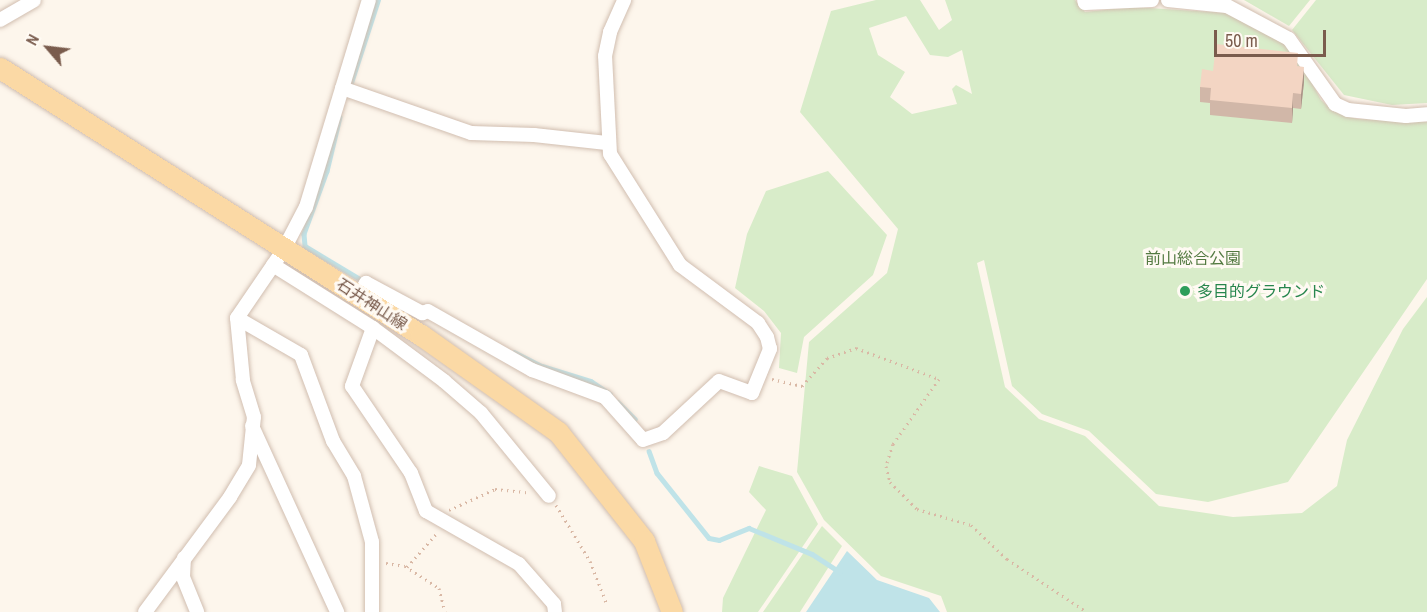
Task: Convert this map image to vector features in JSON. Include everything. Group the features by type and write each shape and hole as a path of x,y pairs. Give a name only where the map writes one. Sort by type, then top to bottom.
{"main road":[{"name":"石井神山線","path":"0,68 279,257 359,295 558,432 645,541 672,612"}],"street":[{"path":"0,20 34,0"},
{"path":"145,612 249,465 251,423 254,417 243,380 237,318 279,257 306,207 347,89 369,0"},
{"path":"359,295 366,283 422,313 428,312 532,370 605,397 643,440 663,433 719,381 752,393 770,349 763,330 680,265 614,164 608,143 605,56 609,32 624,0"},
{"path":"1084,0 1085,3 1152,0"},
{"path":"1168,0 1227,6 1289,39 1302,51 1322,88 1335,104 1348,110 1406,116 1427,114"},
{"path":"347,89 471,134 534,135 608,143"},
{"path":"279,257 482,412 549,496"},
{"path":"237,318 301,355 333,441 354,476 372,542 372,612"},
{"path":"373,328 351,386 411,473 426,511 438,523 519,564 554,604 555,612"},
{"path":"251,423 337,612"},
{"path":"184,558 183,578 197,612"}],"path":[{"path":"760,376 802,386 826,358 856,348 939,379 893,444 886,466 890,482 917,509 971,525 1007,559 1087,612"},
{"path":"407,567 438,523 495,489 549,496 590,561 606,602"},
{"path":"372,562 407,567 439,588 445,612"}],"green space":[{"name":"前山総合公園","path":"876,0 920,0 939,30 952,20 945,0 1075,0 1085,12 1133,7 1228,13 1286,44 1298,57 1321,100 1333,111 1357,119 1427,122 1427,279 1288,482 1208,502 1156,494 1089,431 1042,414 1012,386 984,260 977,263 1005,387 1039,419 1085,436 1159,506 1233,517 1302,513 1337,486 1347,440 1403,329 1427,297 1427,612 947,612 941,596 881,576 824,520 797,472 809,342 887,273 898,229 800,112 831,11","holes":["906,16 930,55 948,57 962,50 972,94 956,85 952,89 957,104 912,114 890,97 905,72 878,55 869,28"]},
{"path":"1244,0 1310,0 1289,26"},
{"path":"1316,0 1427,0 1427,103 1392,105 1344,95 1292,30"},
{"path":"828,171 887,235 873,275 804,337 797,373 779,368 781,333 764,311 735,288 747,234 766,191"},
{"path":"759,466 792,476 818,524 758,612 722,612 723,598 766,510 749,492"},
{"path":"822,526 842,546 800,612 763,612"}],"water":[{"path":"847,551 877,580 929,598 940,612 806,612"}],"building":[{"path":"1216,44 1298,53 1297,66 1304,67 1301,94 1293,93 1292,108 1210,100 1211,88 1200,87 1202,69 1213,71"}],"waterway":[{"path":"350,86 378,0"},
{"path":"340,117 327,171 304,234 305,246 360,279"},
{"path":"514,352 542,366 591,381 610,394"},
{"path":"618,402 635,419"},
{"path":"649,451 657,473 709,538 719,540 749,528 812,554 840,572"}],"place":[{"name":"多目的グラウンド","path":"1185,291"}]}
